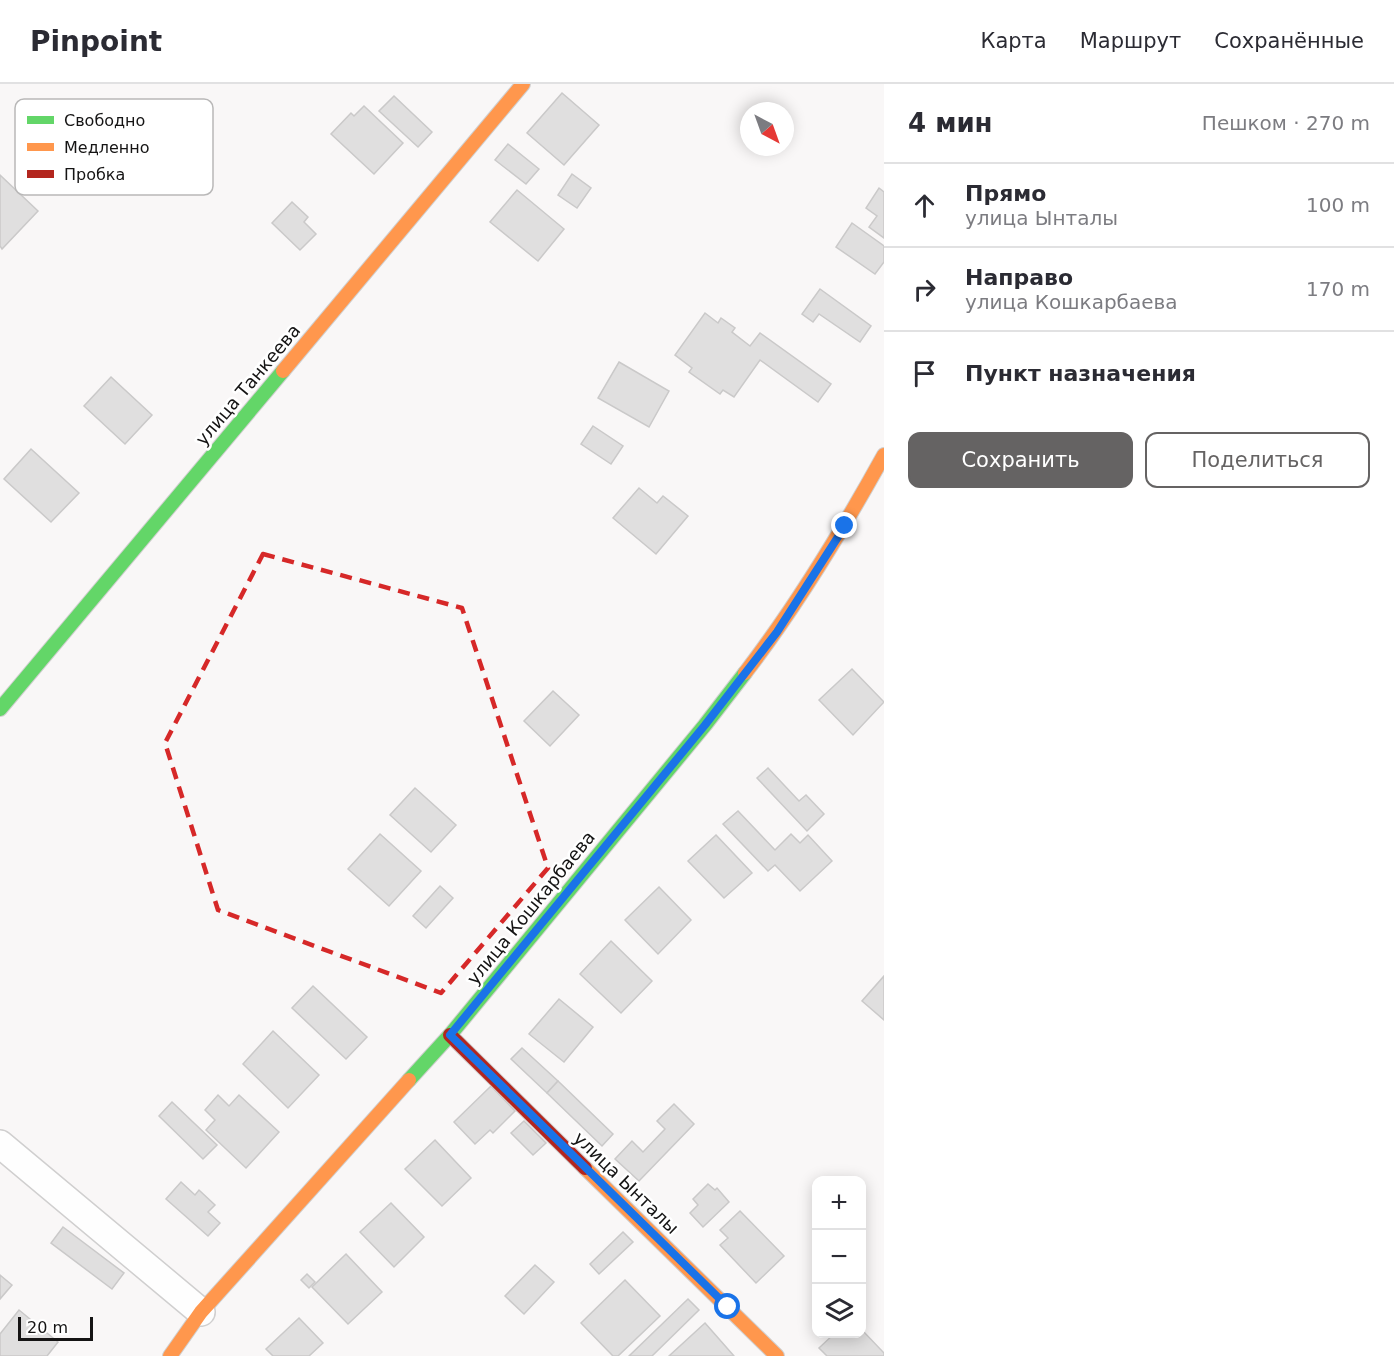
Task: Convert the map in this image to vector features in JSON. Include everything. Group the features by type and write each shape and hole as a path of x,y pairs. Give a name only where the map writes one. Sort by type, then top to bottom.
{"street":[{"name":"улица Танкеева","path":"0,709 523,84"},
{"name":"улица Кошкарбаева","path":"175,1354 201,1312 450,1035 705,725 777,632 845,526 884,455"},
{"name":"улица Ынталы","path":"450,1035 777,1356"},
{"path":"0,1144 201,1312"}],"highlighted area":[{"path":"263,554 462,608 548,868 441,993 218,910 165,743"}],"building":[{"path":"562,93 599,125 564,165 527,133"},
{"path":"394,96 432,132 418,147 379,111"},
{"path":"364,106 403,143 374,174 331,134 351,113 354,116"},
{"path":"508,144 539,169 526,184 495,160"},
{"path":"572,174 591,188 577,208 558,195"},
{"path":"0,175 15,189 15,195 21,195 38,211 2,249 0,246"},
{"path":"879,188 884,192 884,238 869,227 877,216 866,208"},
{"path":"517,190 564,229 538,261 490,222"},
{"path":"292,202 308,217 304,222 316,234 300,250 272,223"},
{"path":"852,223 884,246 884,262 875,274 836,247"},
{"path":"820,289 871,326 860,342 819,314 813,322 802,314"},
{"path":"705,313 718,323 721,318 735,328 732,332 750,346 760,333 831,384 818,402 760,360 734,397 723,390 720,394 689,372 692,368 675,355"},
{"path":"619,362 669,391 649,427 598,398"},
{"path":"111,377 152,415 125,444 84,406"},
{"path":"593,426 623,446 611,464 581,444"},
{"path":"31,449 79,493 51,522 4,479"},
{"path":"639,488 657,503 663,496 688,516 656,554 613,518"},
{"path":"852,669 884,702 853,735 819,700"},
{"path":"553,691 579,715 550,746 524,721"},
{"path":"768,768 799,801 806,795 824,814 807,831 757,778"},
{"path":"415,788 456,825 431,852 390,815"},
{"path":"738,811 775,850 791,834 800,843 808,835 832,861 800,891 775,865 768,871 723,824"},
{"path":"380,834 421,871 389,906 348,869"},
{"path":"716,835 752,873 724,898 688,861"},
{"path":"440,886 453,898 426,928 413,916"},
{"path":"659,887 691,920 658,954 625,920"},
{"path":"611,941 652,981 621,1013 580,974"},
{"path":"884,976 884,1020 862,1001"},
{"path":"313,986 367,1037 346,1059 292,1008"},
{"path":"559,999 593,1027 564,1062 529,1034"},
{"path":"273,1031 319,1075 288,1108 243,1064"},
{"path":"522,1048 558,1081 547,1093 511,1059"},
{"path":"558,1081 613,1134 602,1146 547,1093"},
{"path":"491,1086 515,1111 493,1133 490,1130 475,1144 454,1122"},
{"path":"218,1095 229,1106 239,1095 279,1132 246,1168 206,1130 215,1120 205,1110"},
{"path":"172,1102 217,1145 203,1159 159,1116"},
{"path":"674,1104 694,1124 639,1181 615,1159 632,1141 643,1152 665,1129 657,1121"},
{"path":"524,1121 546,1143 533,1155 511,1133"},
{"path":"435,1140 471,1178 442,1206 405,1169"},
{"path":"181,1182 195,1195 199,1190 215,1205 208,1212 220,1223 208,1236 166,1199"},
{"path":"708,1184 715,1190 717,1188 729,1202 703,1227 690,1213 698,1205 693,1199"},
{"path":"391,1203 424,1237 394,1267 360,1232"},
{"path":"740,1211 784,1256 756,1283 720,1245 728,1238 720,1230"},
{"path":"63,1227 124,1273 112,1289 51,1243"},
{"path":"623,1232 633,1242 599,1274 590,1264"},
{"path":"346,1254 382,1292 348,1324 312,1287"},
{"path":"535,1265 554,1282 524,1314 505,1296"},
{"path":"307,1274 315,1282 309,1288 301,1280"},
{"path":"0,1275 12,1285 0,1299"},
{"path":"625,1280 660,1316 618,1356 613,1356 581,1323"},
{"path":"688,1299 699,1310 652,1356 629,1356"},
{"path":"19,1310 58,1342 47,1356 0,1356 0,1334"},
{"path":"299,1318 323,1343 309,1356 273,1356 266,1349"},
{"path":"705,1323 734,1356 669,1356"},
{"path":"866,1334 884,1353 884,1356 827,1356 819,1348 830,1338 866,1338"}],"traffic: fast":[{"path":"0,709 283,371"},
{"path":"409,1080 450,1035 705,725 745,673"}],"traffic: slow":[{"path":"283,371 523,84"},
{"path":"745,673 819,567 884,455"},
{"path":"170,1356 201,1312 409,1080"},
{"path":"585,1168 777,1356"}],"traffic: jam":[{"path":"450,1035 585,1168"}],"route":[{"path":"728,1307 450,1035 705,725 777,632 845,526"}]}
